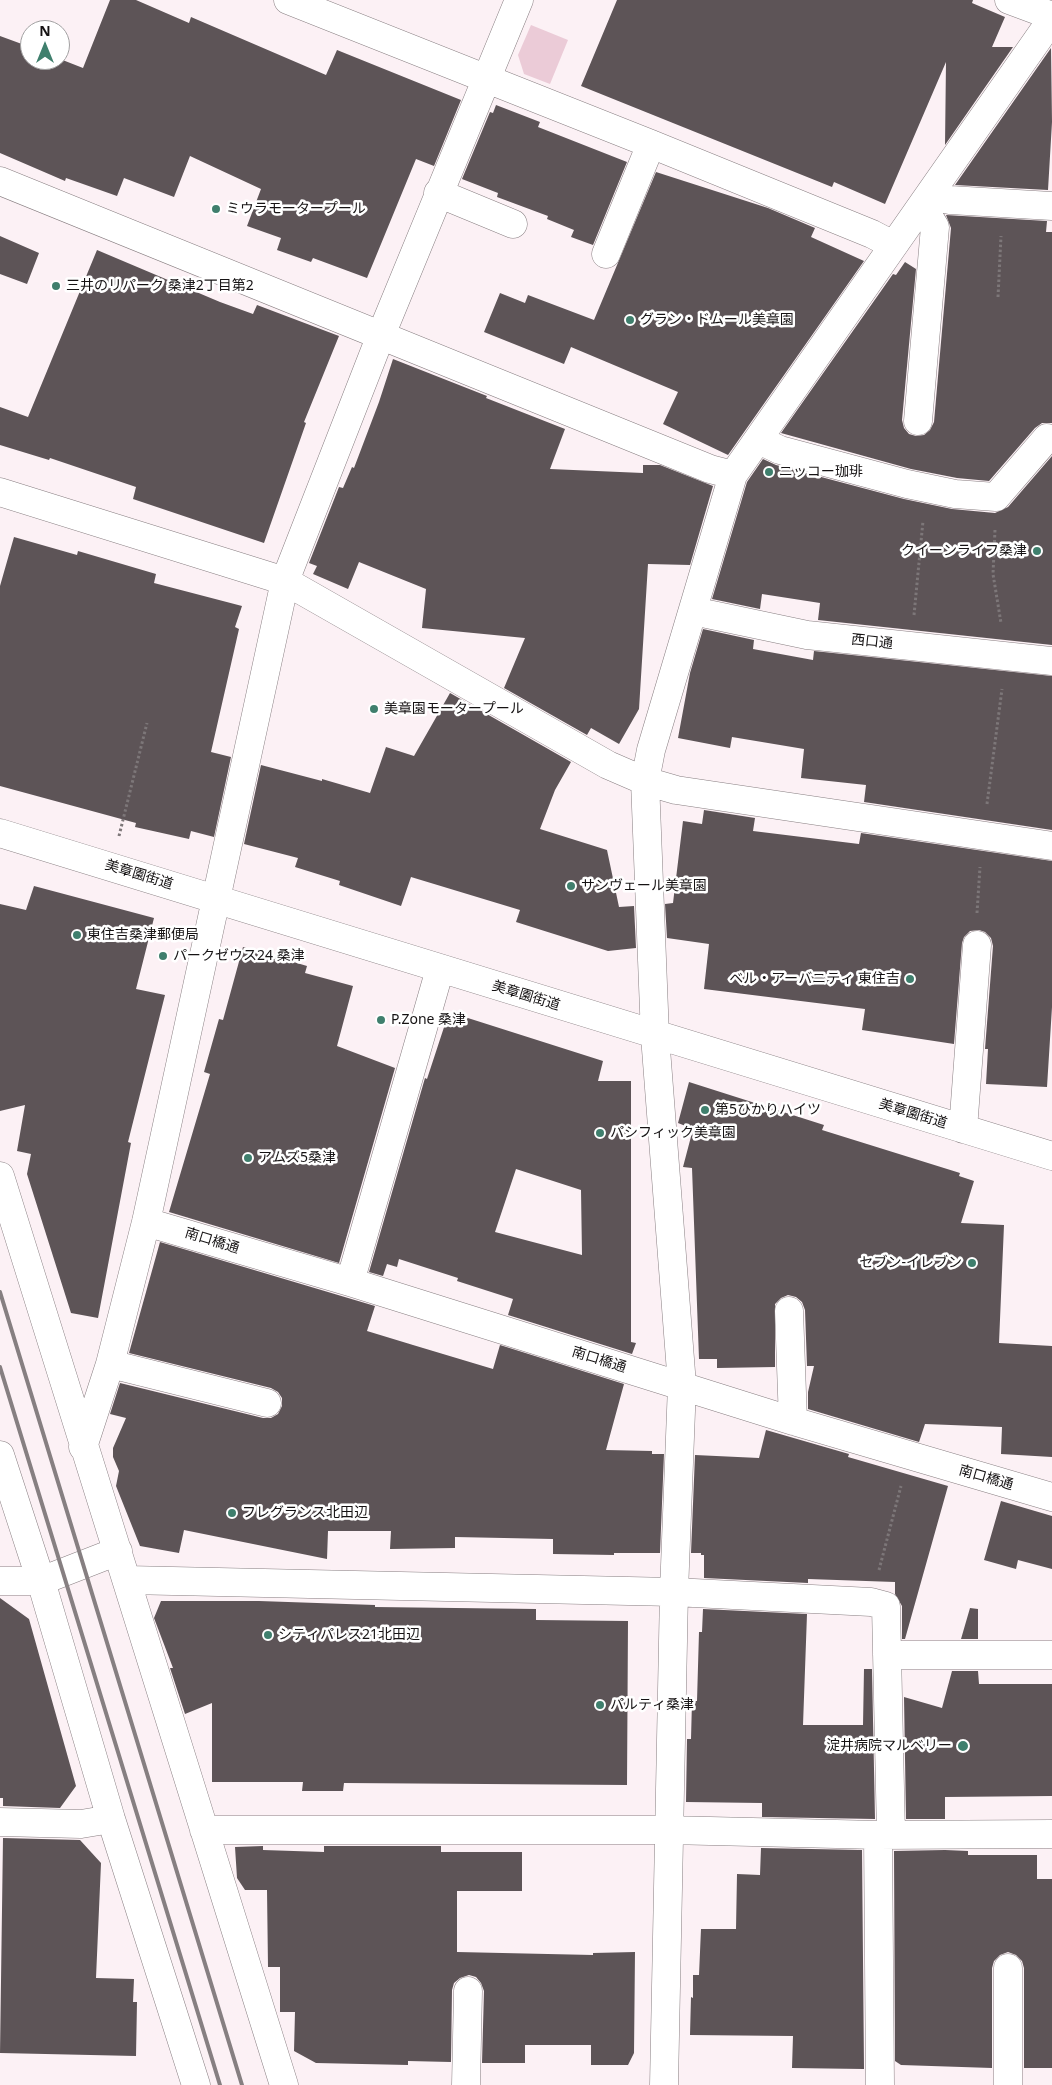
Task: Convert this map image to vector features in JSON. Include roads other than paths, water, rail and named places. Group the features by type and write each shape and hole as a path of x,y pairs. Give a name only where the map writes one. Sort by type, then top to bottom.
{"street":[{"path":"288,0 651,144 872,234 893,245"},
{"path":"84,1447 110,1364 146,1222 285,581 438,193 487,80 518,0"},
{"path":"664,2085 674,1592 682,1385 655,1036 645,781 651,750 733,475 1052,18 1009,0"},
{"path":"606,254 651,144"},
{"path":"0,181 710,468 733,475"},
{"path":"438,193 513,224"},
{"path":"926,200 1052,206"},
{"path":"918,421 935,227 926,200"},
{"path":"759,440 780,450 927,488 955,494 996,497 1047,438 1052,439"},
{"path":"0,492 285,581 608,765 645,781 676,790 1052,846"},
{"name":"西口通","path":"693,611 807,635 1052,661"},
{"name":"美章園街道","path":"0,833 655,1036 1052,1156"},
{"path":"963,1129 977,944"},
{"path":"350,1282 440,969"},
{"path":"0,1176 84,1447 128,1580 284,2085"},
{"name":"南口橋通","path":"146,1222 350,1282 793,1421 1052,1497"},
{"path":"789,1311 793,1421"},
{"path":"110,1364 267,1403"},
{"path":"0,1455 41,1581 112,1819 196,2085"},
{"path":"0,1581 41,1581 118,1550"},
{"path":"128,1580 674,1592 871,1602 886,1606 887,1654 880,2085"},
{"path":"887,1654 1052,1654"},
{"path":"0,1822 82,1824 112,1819"},
{"path":"204,1830 668,1830 884,1835 1052,1834"},
{"path":"1008,1968 1008,2085"},
{"path":"466,2085 468,1991"}],"railway":[{"path":"0,1292 242,2085"},
{"path":"0,1367 220,2085"}],"place":[{"name":"ミウラモータープール","path":"216,209"},
{"name":"三井のリパーク 桑津2丁目第2","path":"56,286"},
{"name":"グラン・ドムール美章園","path":"630,320"},
{"name":"ニッコー珈琲","path":"769,472"},
{"name":"クイーンライフ桑津","path":"1037,551"},
{"name":"美章園モータープール","path":"374,709"},
{"name":"サンヴェール美章園","path":"571,886"},
{"name":"東住吉桑津郵便局","path":"77,935"},
{"name":"パークゼウス24 桑津","path":"163,956"},
{"name":"ベル・アーバニティ 東住吉","path":"910,979"},
{"name":"P.Zone 桑津","path":"381,1020"},
{"name":"第5ひかりハイツ","path":"705,1110"},
{"name":"パシフィック美章園","path":"600,1133"},
{"name":"アムズ5桑津","path":"248,1158"},
{"name":"セブン-イレブン","path":"972,1263"},
{"name":"フレグランス北田辺","path":"232,1513"},
{"name":"シティパレス21北田辺","path":"268,1635"},
{"name":"パルティ桑津","path":"600,1705"},
{"name":"淀井病院マルベリー","path":"963,1746"}]}
